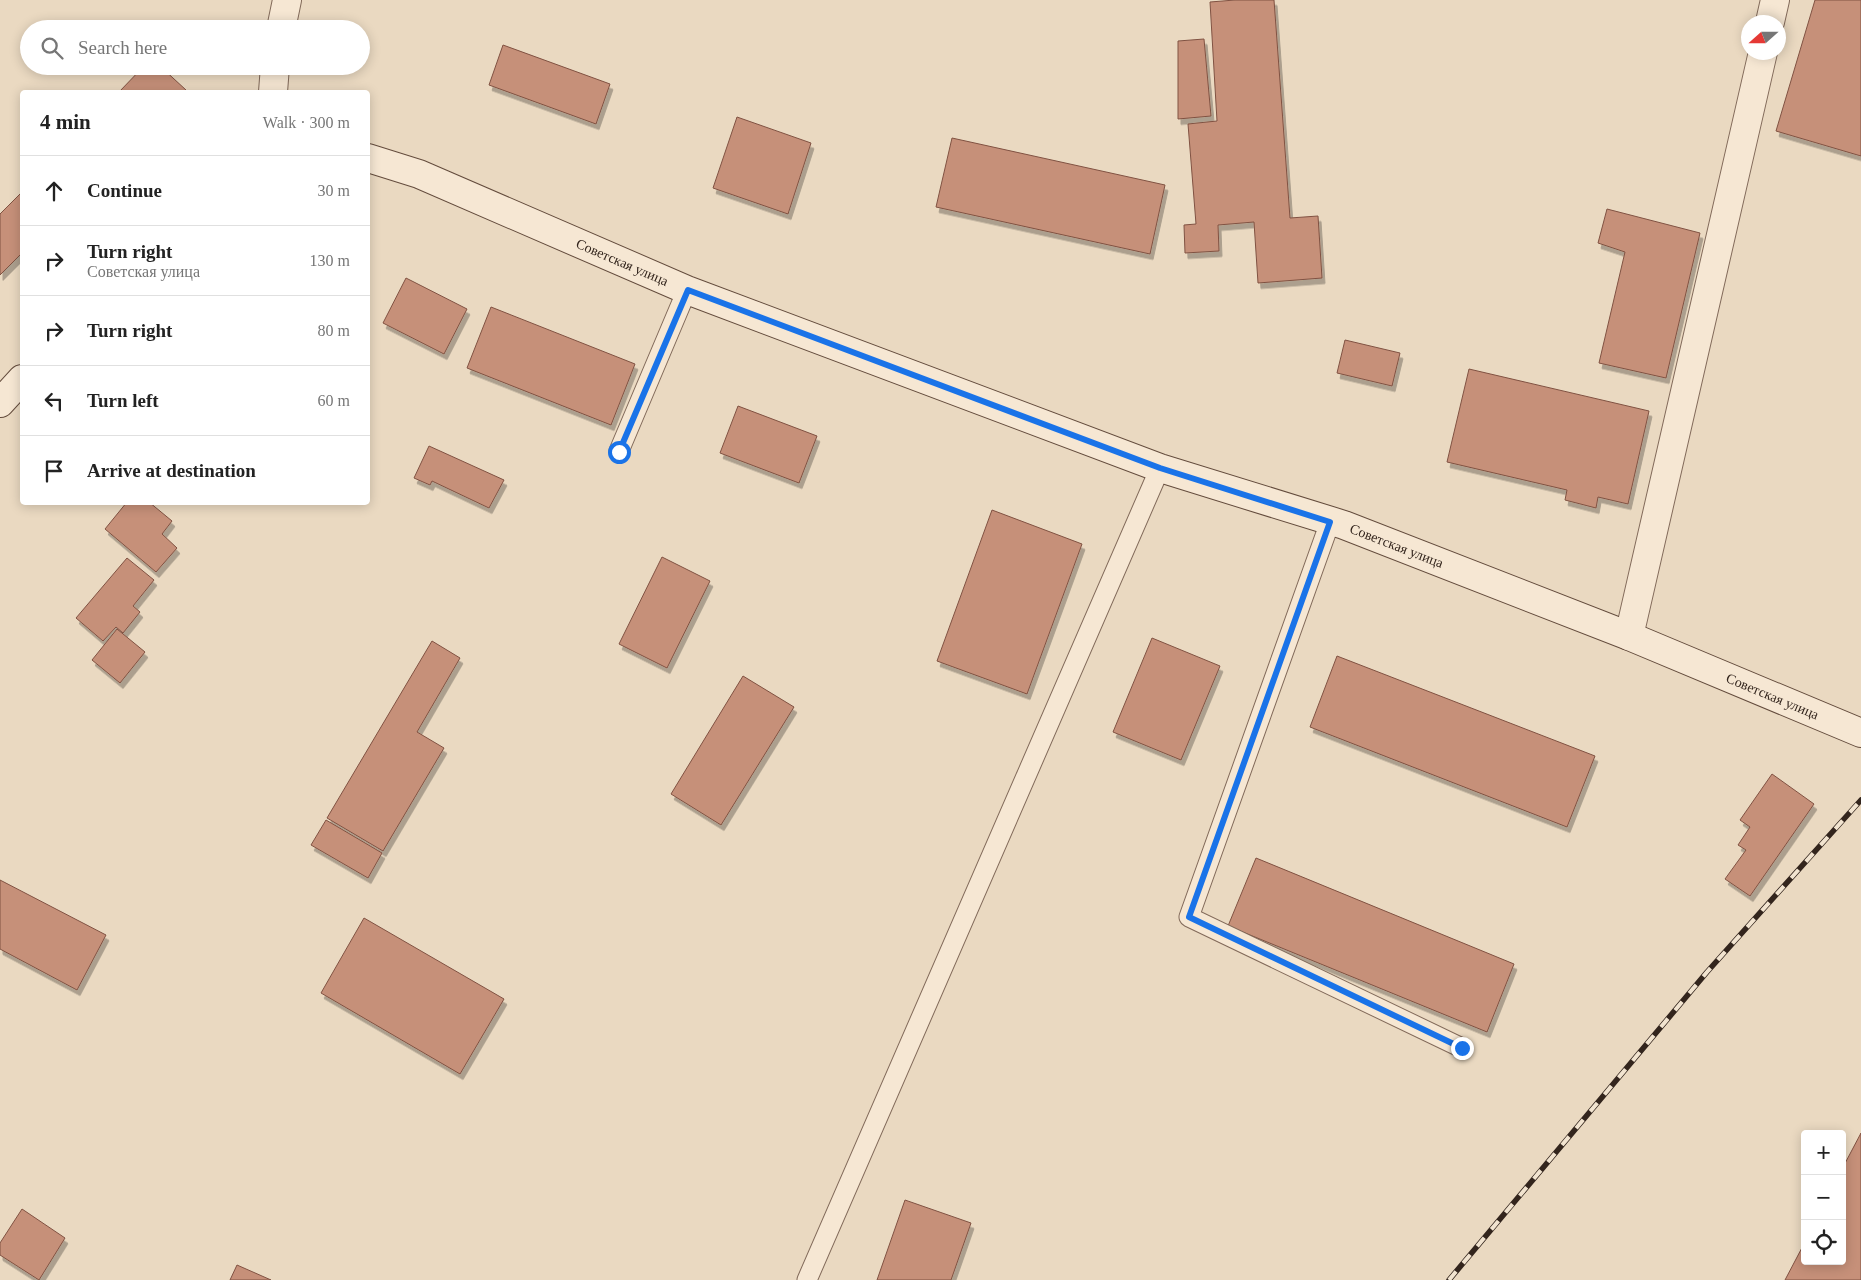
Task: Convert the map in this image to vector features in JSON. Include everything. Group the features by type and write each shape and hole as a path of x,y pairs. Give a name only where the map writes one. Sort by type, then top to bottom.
{"street":[{"path":"283,20 287,0"},
{"path":"1772,15 1775,0"},
{"path":"1629,636 1761,60"},
{"path":"273,90 274,75"},
{"name":"Советская улица","path":"370,159 418,174 688,290 1160,468 1344,525 1629,636 1861,733"},
{"path":"0,403 20,381"}],"lane":[{"path":"619,452 688,290"},
{"path":"807,1280 1160,468"},
{"path":"1330,522 1189,917 1462,1048"}],"building":[{"path":"1274,0 1290,218 1318,216 1322,278 1258,283 1254,222 1218,225 1219,251 1185,253 1184,225 1196,224 1188,124 1217,121 1210,2"},
{"path":"1815,0 1861,0 1861,156 1776,131"},
{"path":"1204,39 1211,116 1178,119 1178,41"},
{"path":"503,45 610,84 596,124 489,85"},
{"path":"135,75 170,75 186,90 121,90"},
{"path":"737,117 811,143 788,214 713,188"},
{"path":"952,138 1165,185 1150,254 936,207"},
{"path":"20,194 20,255 0,275 0,214"},
{"path":"1607,209 1700,233 1666,378 1599,363 1625,252 1598,243"},
{"path":"406,278 467,309 444,354 383,323"},
{"path":"491,307 635,364 611,425 467,368"},
{"path":"1345,340 1400,353 1392,386 1337,373"},
{"path":"1469,369 1649,411 1628,504 1598,497 1596,508 1565,500 1567,490 1447,462"},
{"path":"738,406 817,436 799,483 720,453"},
{"path":"429,446 504,480 489,508 432,481 430,485 414,478"},
{"path":"125,505 153,505 172,521 162,534 177,548 156,572 105,529"},
{"path":"992,510 1082,544 1027,694 937,661"},
{"path":"662,557 710,581 667,668 619,644"},
{"path":"127,558 154,580 133,606 140,612 123,633 116,627 103,641 76,618"},
{"path":"117,629 145,652 120,683 92,660"},
{"path":"1152,638 1220,666 1181,760 1113,732"},
{"path":"432,641 460,658 417,732 444,748 383,851 327,818"},
{"path":"1337,656 1595,756 1567,827 1310,727"},
{"path":"743,676 794,707 721,825 671,794"},
{"path":"1772,774 1814,804 1750,896 1725,879 1746,850 1738,845 1750,827 1740,820"},
{"path":"326,820 382,853 368,878 311,845"},
{"path":"1256,858 1514,964 1487,1032 1228,926"},
{"path":"0,880 106,935 77,990 0,949"},
{"path":"364,918 504,999 460,1074 321,993"},
{"path":"1861,1133 1861,1280 1785,1280 1801,1250 1801,1265 1846,1265 1846,1161"},
{"path":"905,1200 971,1223 951,1280 877,1280"},
{"path":"22,1209 65,1238 39,1280 0,1255 0,1243"},
{"path":"237,1265 271,1280 230,1280"}],"railway":[{"path":"1449,1280 1707,972 1861,800"}],"route":[{"path":"619,452 688,290 1160,468 1330,522 1189,917 1462,1048"}]}
